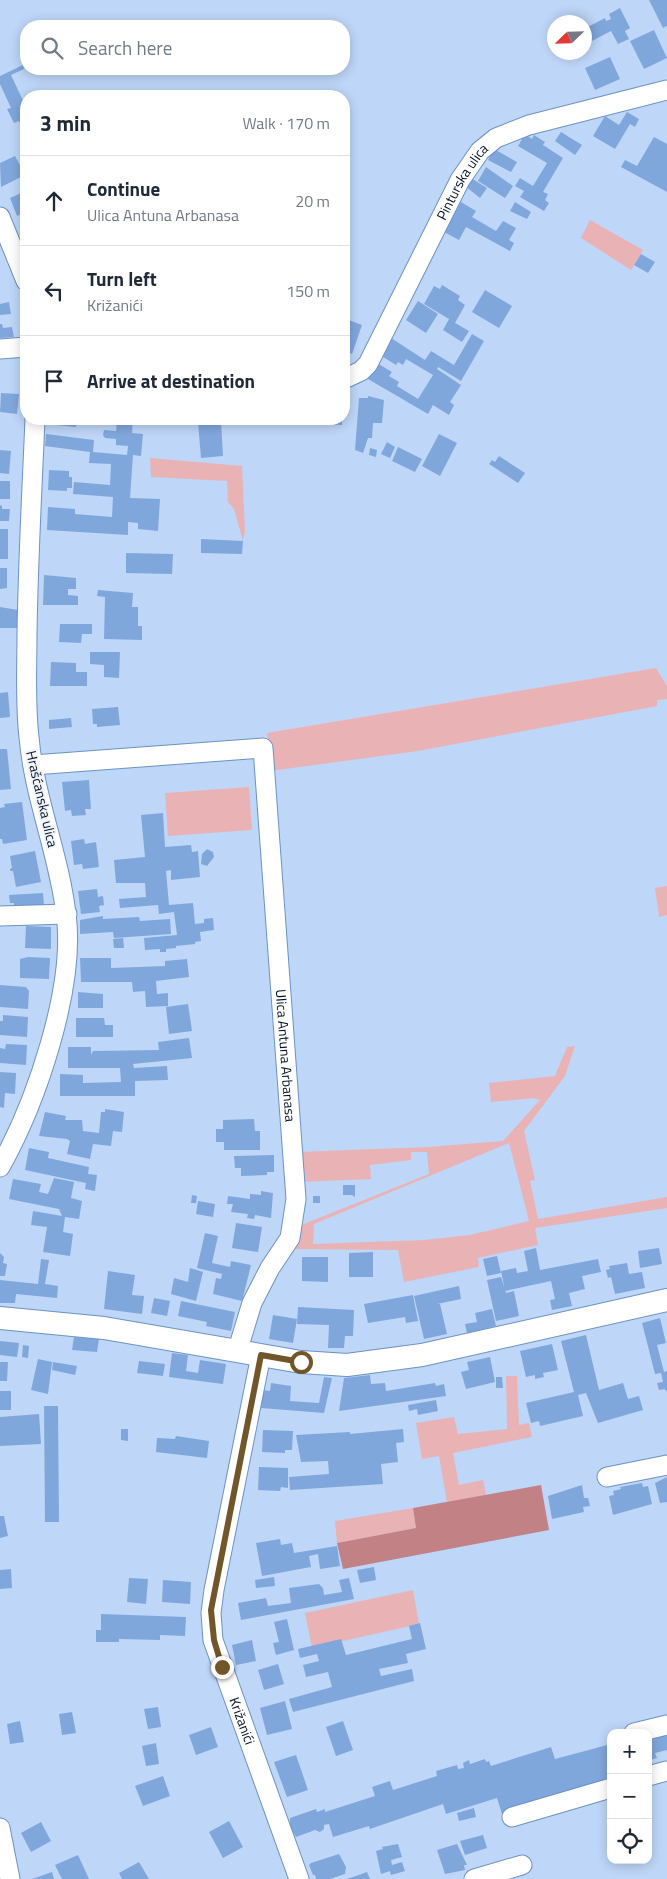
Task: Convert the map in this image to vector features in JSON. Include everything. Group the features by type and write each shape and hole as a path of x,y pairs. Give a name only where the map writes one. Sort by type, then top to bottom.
{"main road":[{"path":"0,1318 104,1328 326,1365 393,1360 446,1350 667,1300"}],"street":[{"name":"Pinturska ulica","path":"350,376 361,371 368,364 460,180 480,151 496,138 529,125 667,90"},
{"path":"0,217 20,265"},
{"path":"0,349 20,347"},
{"name":"Hrašćanska ulica","path":"0,1167 32,1102 49,1044 64,974 67,942 67,914 28,737 27,651 35,425"},
{"name":"Ulica Antuna Arbanasa","path":"34,765 263,748 296,1200 290,1238 270,1268 252,1303 238,1350"},
{"path":"0,916 67,914"},
{"name":"Križanići","path":"261,1355 214,1590 211,1624 222,1667 299,1879"},
{"path":"607,1477 667,1465"},
{"path":"649,1729 667,1724"},
{"path":"652,1775 667,1771"},
{"path":"512,1817 607,1789"},
{"path":"0,1828 10,1879"},
{"path":"474,1879 522,1865"}],"shaded area":[{"path":"590,220 643,250 631,270 581,238"},
{"path":"150,458 242,466 245,531 243,541 234,509 228,502 227,481 151,477"},
{"path":"656,668 667,686 667,699 657,700 657,706 418,751 270,771 267,733"},
{"path":"249,787 252,830 168,836 165,793"},
{"path":"667,886 667,915 659,917 655,888"},
{"path":"575,1046 565,1076 524,1131 535,1180 530,1181 538,1219 667,1197 667,1208 535,1228 538,1245 478,1258 479,1267 404,1282 398,1250 292,1249 299,1226 429,1174 427,1152 411,1152 411,1160 370,1165 371,1179 300,1182 298,1152 428,1147 503,1141 540,1100 533,1098 491,1102 489,1083 555,1076 567,1047","holes":["509,1143 529,1221 470,1235 424,1240 313,1244 314,1224"]},
{"path":"506,1376 517,1376 519,1425 529,1423 532,1437 453,1453 459,1485 483,1480 486,1495 447,1502 439,1456 422,1459 416,1423 454,1417 458,1434 507,1429"},
{"path":"541,1485 549,1530 343,1569 337,1543 416,1528 413,1508"},
{"path":"413,1508 416,1528 337,1543 335,1521"},
{"path":"413,1590 419,1624 312,1648 305,1613"}],"building":[{"path":"649,0 667,0 667,26 663,28"},
{"path":"620,8 630,28 625,31 629,39 618,44 611,31 592,41 592,25 605,18 606,21 611,19 609,14"},
{"path":"654,30 667,58 644,69 630,41"},
{"path":"610,57 620,79 595,90 585,68"},
{"path":"20,66 20,71 11,75 20,94 20,123 19,121 14,123 7,109 11,108 0,84 0,76"},
{"path":"627,112 639,119 635,127 630,124 615,149 593,136 605,116 619,125"},
{"path":"561,132 582,145 575,155 555,141"},
{"path":"525,134 532,139 534,135 545,142 543,145 563,158 543,192 548,194 545,200 549,203 544,211 520,197 524,191 515,186 520,178 533,186 547,163 518,146"},
{"path":"654,137 667,144 667,192 621,167 625,160 637,166"},
{"path":"494,149 517,162 511,172 488,160"},
{"path":"15,156 20,166 20,178 1,187 0,163"},
{"path":"486,167 513,186 505,198 478,181"},
{"path":"471,178 487,188 480,198 465,186"},
{"path":"20,194 20,215 17,216 10,198"},
{"path":"461,202 476,211 472,217 496,231 503,221 516,228 509,240 514,243 510,251 466,227 459,240 444,232"},
{"path":"515,202 531,212 527,219 510,211"},
{"path":"641,254 655,262 648,273 634,265"},
{"path":"442,285 460,296 458,300 465,305 455,323 469,331 462,342 443,330 449,319 424,304 434,286 440,289"},
{"path":"485,290 512,306 499,328 472,312"},
{"path":"418,301 438,314 426,333 406,320"},
{"path":"9,302 11,314 0,315 0,304"},
{"path":"350,320 362,325 352,354 350,353"},
{"path":"0,324 2,324 3,328 12,327 14,337 0,338"},
{"path":"472,334 484,341 461,381 438,367 437,369 461,385 450,402 454,405 449,415 433,405 428,414 368,379 377,363 392,372 389,376 399,382 397,386 418,399 433,375 406,359 403,365 398,362 396,365 380,355 391,338 425,360 431,351 454,365"},
{"path":"1,393 19,394 17,414 0,412"},
{"path":"368,396 384,400 382,423 373,423 372,438 368,438 363,453 355,450 359,398 368,398"},
{"path":"56,425 76,425 76,427"},
{"path":"116,425 133,425 132,433 143,434 141,456 133,455 130,498 160,499 158,531 138,529 138,523 128,522 128,535 47,530 48,507 75,509 75,514 112,517 113,497 73,494 74,482 110,485 111,464 89,463 90,452 45,446 46,434 94,440 93,452 127,455 128,446 116,445 116,439 105,438 103,435 104,430 116,431"},
{"path":"198,425 221,425 223,456 201,458"},
{"path":"439,434 457,443 440,476 422,466"},
{"path":"387,442 395,447 390,458 381,454"},
{"path":"398,447 422,459 415,472 392,461"},
{"path":"370,448 377,450 376,457 369,455"},
{"path":"0,450 11,451 9,474 0,473"},
{"path":"499,456 525,473 518,483 489,464 492,460 495,462"},
{"path":"49,470 69,471 69,477 72,477 72,488 67,488 67,491 48,490"},
{"path":"0,481 10,481 10,499 0,499"},
{"path":"0,505 2,509 10,509 9,521 0,521"},
{"path":"0,529 8,529 8,559 0,559"},
{"path":"201,539 243,541 242,554 201,553"},
{"path":"126,553 173,554 172,574 126,573"},
{"path":"0,568 7,568 7,588 0,589"},
{"path":"44,575 76,578 76,589 68,589 68,595 78,596 78,605 43,605"},
{"path":"98,590 133,593 132,607 138,607 138,626 142,626 142,640 104,639 105,597 97,596"},
{"path":"0,607 18,610 18,628 0,628"},
{"path":"60,624 92,624 92,634 82,634 81,643 59,642"},
{"path":"90,652 120,652 119,678 104,677 104,665 90,664"},
{"path":"51,662 76,663 76,672 87,672 87,686 50,686"},
{"path":"8,692 10,717 0,718 0,693"},
{"path":"118,707 120,725 97,727 97,724 93,724 92,709"},
{"path":"71,718 72,727 49,729 49,720"},
{"path":"0,749 7,749 11,789 0,790"},
{"path":"89,780 91,809 85,809 86,815 72,816 71,810 65,811 62,782"},
{"path":"22,802 27,840 3,844 2,839 0,839 0,808 5,807 4,804"},
{"path":"163,813 165,847 191,845 192,852 198,851 200,877 171,880 171,870 166,871 169,905 193,903 195,924 204,923 204,919 213,918 214,930 200,932 201,941 195,942 195,944 176,946 176,948 166,949 166,952 160,952 160,949 145,950 144,938 177,935 174,912 159,914 158,905 120,908 119,899 146,897 145,883 116,883 114,860 145,857 141,815"},
{"path":"84,839 85,844 96,842 99,867 83,869 82,864 74,865 71,841"},
{"path":"207,849 213,852 214,857 207,866 201,864 202,854"},
{"path":"35,851 41,882 16,887 13,871 10,871 12,868 10,856"},
{"path":"97,889 98,897 103,896 104,905 99,906 100,912 81,914 78,891"},
{"path":"43,893 44,906 14,908 14,903 10,903 9,895"},
{"path":"103,916 103,919 139,917 140,921 170,919 171,934 114,938 113,932 80,934 80,920"},
{"path":"26,926 51,927 51,949 25,948"},
{"path":"123,938 124,948 114,948 113,939"},
{"path":"28,957 50,958 49,979 20,978 20,959"},
{"path":"80,958 111,958 111,968 165,966 165,961 187,959 189,977 156,981 157,994 168,993 168,1006 146,1007 145,991 133,992 132,982 81,982"},
{"path":"0,985 26,987 29,991 28,1009 0,1007"},
{"path":"78,992 103,994 103,1008 78,1008"},
{"path":"188,1004 192,1031 169,1034 166,1007"},
{"path":"3,1015 28,1017 27,1037 0,1035 0,1021 3,1021"},
{"path":"76,1018 104,1018 105,1025 113,1025 113,1037 76,1037"},
{"path":"189,1038 192,1058 133,1064 134,1068 167,1066 168,1080 135,1081 135,1096 60,1096 60,1074 83,1075 83,1083 121,1082 120,1068 68,1068 68,1047 91,1047 91,1055 93,1051 159,1050 158,1042"},
{"path":"6,1044 27,1045 26,1065 0,1063 0,1048 5,1049"},
{"path":"0,1072 16,1073 15,1094 5,1093 4,1108 0,1107"},
{"path":"105,1109 124,1112 122,1132 113,1131 111,1146 93,1144 90,1159 67,1154 70,1141 67,1139 39,1136 45,1112 66,1116 65,1120 82,1120 83,1131 99,1133 101,1112 105,1112"},
{"path":"254,1119 255,1131 260,1131 260,1150 224,1150 224,1142 216,1142 216,1129 223,1129 223,1120"},
{"path":"29,1148 49,1152 48,1158 89,1167 88,1174 97,1175 95,1191 85,1189 86,1183 25,1170"},
{"path":"274,1155 274,1172 267,1172 267,1175 241,1176 241,1168 235,1168 234,1156"},
{"path":"54,1178 74,1182 71,1198 82,1201 79,1219 65,1217 63,1232 73,1234 70,1256 43,1252 47,1227 31,1225 33,1211 62,1216 59,1209 9,1199 13,1179 41,1184 39,1192 48,1194"},
{"path":"343,1185 355,1185 355,1197 343,1195"},
{"path":"261,1191 273,1193 271,1218 255,1215 254,1219 247,1218 248,1214 231,1212 233,1204 227,1204 228,1196 250,1199 250,1194 261,1195"},
{"path":"192,1195 197,1196 196,1203 191,1203"},
{"path":"313,1196 320,1196 320,1203 313,1203"},
{"path":"198,1201 215,1204 213,1217 196,1214"},
{"path":"236,1223 262,1227 258,1252 232,1248"},
{"path":"205,1233 218,1236 212,1263 230,1267 231,1261 251,1265 242,1301 213,1294 216,1278 221,1279 222,1274 197,1268"},
{"path":"536,1248 540,1270 598,1259 601,1272 582,1276 585,1289 569,1293 572,1306 552,1310 550,1300 555,1299 551,1281 505,1291 501,1271 516,1268 517,1273 528,1271 524,1251"},
{"path":"659,1248 662,1264 640,1268 638,1251"},
{"path":"373,1252 373,1277 349,1277 349,1253"},
{"path":"0,1253 4,1257 3,1263 7,1264 5,1276 0,1276"},
{"path":"497,1256 501,1273 487,1276 483,1259"},
{"path":"302,1257 328,1257 328,1282 302,1281"},
{"path":"41,1259 49,1260 45,1284 58,1286 57,1298 16,1294 15,1303 0,1303 0,1280 38,1284"},
{"path":"627,1263 629,1274 642,1272 645,1288 615,1294 611,1277 608,1278 606,1270 610,1269 609,1266"},
{"path":"190,1268 203,1272 196,1301 171,1294 174,1278 188,1282"},
{"path":"108,1271 135,1275 132,1295 144,1296 142,1314 104,1309"},
{"path":"501,1277 506,1293 514,1291 519,1316 496,1321 487,1280"},
{"path":"459,1286 461,1299 437,1304 440,1304 447,1334 424,1339 414,1296"},
{"path":"413,1295 418,1321 406,1323 405,1317 368,1323 364,1304"},
{"path":"154,1298 170,1301 167,1316 151,1313"},
{"path":"181,1301 235,1312 231,1331 206,1326 207,1322 178,1316"},
{"path":"298,1307 354,1310 353,1336 345,1336 344,1348 328,1348 329,1325 297,1324"},
{"path":"492,1309 496,1326 467,1333 465,1324 477,1322 475,1313"},
{"path":"273,1315 297,1319 293,1343 269,1339"},
{"path":"660,1318 666,1343 657,1345 664,1372 667,1371 667,1390 665,1391 665,1389 659,1390 657,1383 663,1382 661,1373 655,1374 642,1323"},
{"path":"586,1335 599,1390 623,1383 628,1399 639,1396 643,1410 598,1423 586,1393 578,1395 583,1416 540,1426 539,1421 531,1423 526,1403 574,1392 561,1341"},
{"path":"74,1337 99,1339 97,1352 72,1350"},
{"path":"0,1341 19,1343 17,1357 0,1355"},
{"path":"552,1344 558,1370 543,1373 544,1377 535,1379 535,1375 526,1377 520,1351"},
{"path":"23,1345 29,1346 28,1358 22,1357"},
{"path":"172,1353 188,1355 186,1371 198,1373 200,1360 226,1364 223,1384 169,1377"},
{"path":"490,1357 495,1382 466,1389 461,1372 469,1370 467,1362"},
{"path":"38,1359 52,1362 48,1394 31,1390"},
{"path":"139,1361 165,1364 163,1376 137,1373"},
{"path":"0,1362 8,1362 7,1381 0,1381"},
{"path":"53,1362 77,1366 75,1375 52,1370"},
{"path":"370,1375 371,1384 385,1383 386,1391 435,1383 436,1386 444,1384 446,1396 339,1411 344,1378"},
{"path":"324,1377 332,1378 324,1413 261,1408 263,1390 270,1391 271,1383 291,1386 290,1401 319,1403"},
{"path":"496,1377 502,1377 503,1388 496,1388"},
{"path":"0,1391 11,1391 11,1410 0,1410"},
{"path":"436,1400 438,1411 418,1415 417,1409 409,1411 408,1405"},
{"path":"44,1406 58,1406 59,1522 45,1522"},
{"path":"39,1414 41,1444 0,1446 0,1417"},
{"path":"121,1429 128,1429 128,1441 121,1440"},
{"path":"403,1429 404,1442 396,1443 398,1462 381,1464 383,1484 290,1490 289,1477 329,1474 328,1461 301,1462 296,1435 350,1432 350,1434"},
{"path":"263,1430 293,1431 292,1450 285,1450 285,1453 262,1452"},
{"path":"176,1436 209,1441 207,1458 156,1452 157,1438 175,1439"},
{"path":"259,1467 288,1468 288,1488 281,1487 280,1491 258,1490"},
{"path":"667,1477 667,1502 660,1503 655,1483"},
{"path":"642,1483 643,1487 648,1486 652,1504 613,1515 609,1496 614,1495 613,1491 621,1489 620,1487"},
{"path":"582,1485 584,1498 588,1498 590,1506 583,1507 584,1512 552,1519 548,1496"},
{"path":"0,1516 4,1516 8,1536 0,1538"},
{"path":"280,1539 281,1545 292,1543 294,1553 337,1546 340,1566 320,1569 318,1554 309,1556 311,1567 262,1576 256,1543"},
{"path":"374,1567 376,1580 360,1583 357,1570"},
{"path":"11,1569 12,1588 0,1589 0,1570"},
{"path":"274,1577 275,1586 256,1588 255,1580"},
{"path":"129,1578 148,1579 146,1604 127,1602"},
{"path":"349,1578 354,1599 241,1620 238,1603 266,1598 268,1606 291,1603 289,1588 319,1584 323,1588 324,1595 342,1592 339,1580"},
{"path":"163,1580 191,1582 190,1604 162,1602"},
{"path":"101,1614 186,1617 185,1636 160,1635 160,1640 119,1639 119,1642 96,1642 96,1630 101,1630"},
{"path":"287,1619 294,1650 276,1655 273,1643 279,1642 274,1622"},
{"path":"420,1623 426,1649 406,1654 408,1663 379,1669 381,1676 412,1669 414,1681 293,1712 289,1699 332,1687 328,1672 306,1677 303,1665 319,1661 317,1654 300,1658 298,1649 341,1639 346,1655 412,1639 409,1626"},
{"path":"252,1640 256,1661 236,1665 232,1645"},
{"path":"278,1664 284,1684 264,1690 258,1670"},
{"path":"285,1701 292,1729 267,1735 260,1708"},
{"path":"158,1707 161,1727 148,1729 144,1709"},
{"path":"72,1712 76,1733 62,1735 59,1714"},
{"path":"20,1721 24,1742 10,1744 7,1724"},
{"path":"343,1721 353,1750 336,1756 326,1727"},
{"path":"211,1727 218,1747 196,1755 189,1735"},
{"path":"667,1728 667,1750 655,1753 657,1758 652,1759 652,1732"},
{"path":"156,1743 159,1764 146,1766 142,1746"},
{"path":"607,1745 607,1783 502,1814 497,1798 446,1814 443,1804 370,1829 369,1826 333,1837 329,1824 324,1825 324,1829 320,1832 315,1830 296,1837 290,1827 290,1818 316,1809 317,1812 325,1809 325,1812 375,1796 372,1787 390,1781 393,1790 437,1776 436,1771 457,1765 458,1769 464,1768 463,1763 469,1760 470,1764 485,1759 486,1762 489,1761 491,1766 551,1747 555,1759"},
{"path":"296,1755 308,1790 287,1797 274,1762"},
{"path":"163,1776 170,1796 143,1806 135,1786"},
{"path":"474,1808 476,1817 459,1821 457,1813"},
{"path":"229,1821 243,1847 223,1858 209,1832"},
{"path":"41,1822 51,1841 31,1852 21,1833"},
{"path":"483,1835 487,1848 465,1855 460,1841"},
{"path":"398,1844 402,1857 391,1860 392,1865 402,1862 405,1871 391,1875 390,1871 381,1874 376,1851 383,1849 382,1847"},
{"path":"457,1844 467,1865 464,1865 465,1870 445,1874 437,1850"},
{"path":"339,1854 346,1867 345,1874 330,1879 316,1879 309,1865"},
{"path":"78,1855 89,1879 62,1879 55,1865"},
{"path":"139,1862 149,1879 122,1879 119,1873"},
{"path":"52,1872 54,1879 32,1879"},
{"path":"367,1872 370,1879 347,1879"}],"route":[{"path":"222,1667 214,1640 211,1610 261,1355 301,1362"}]}
